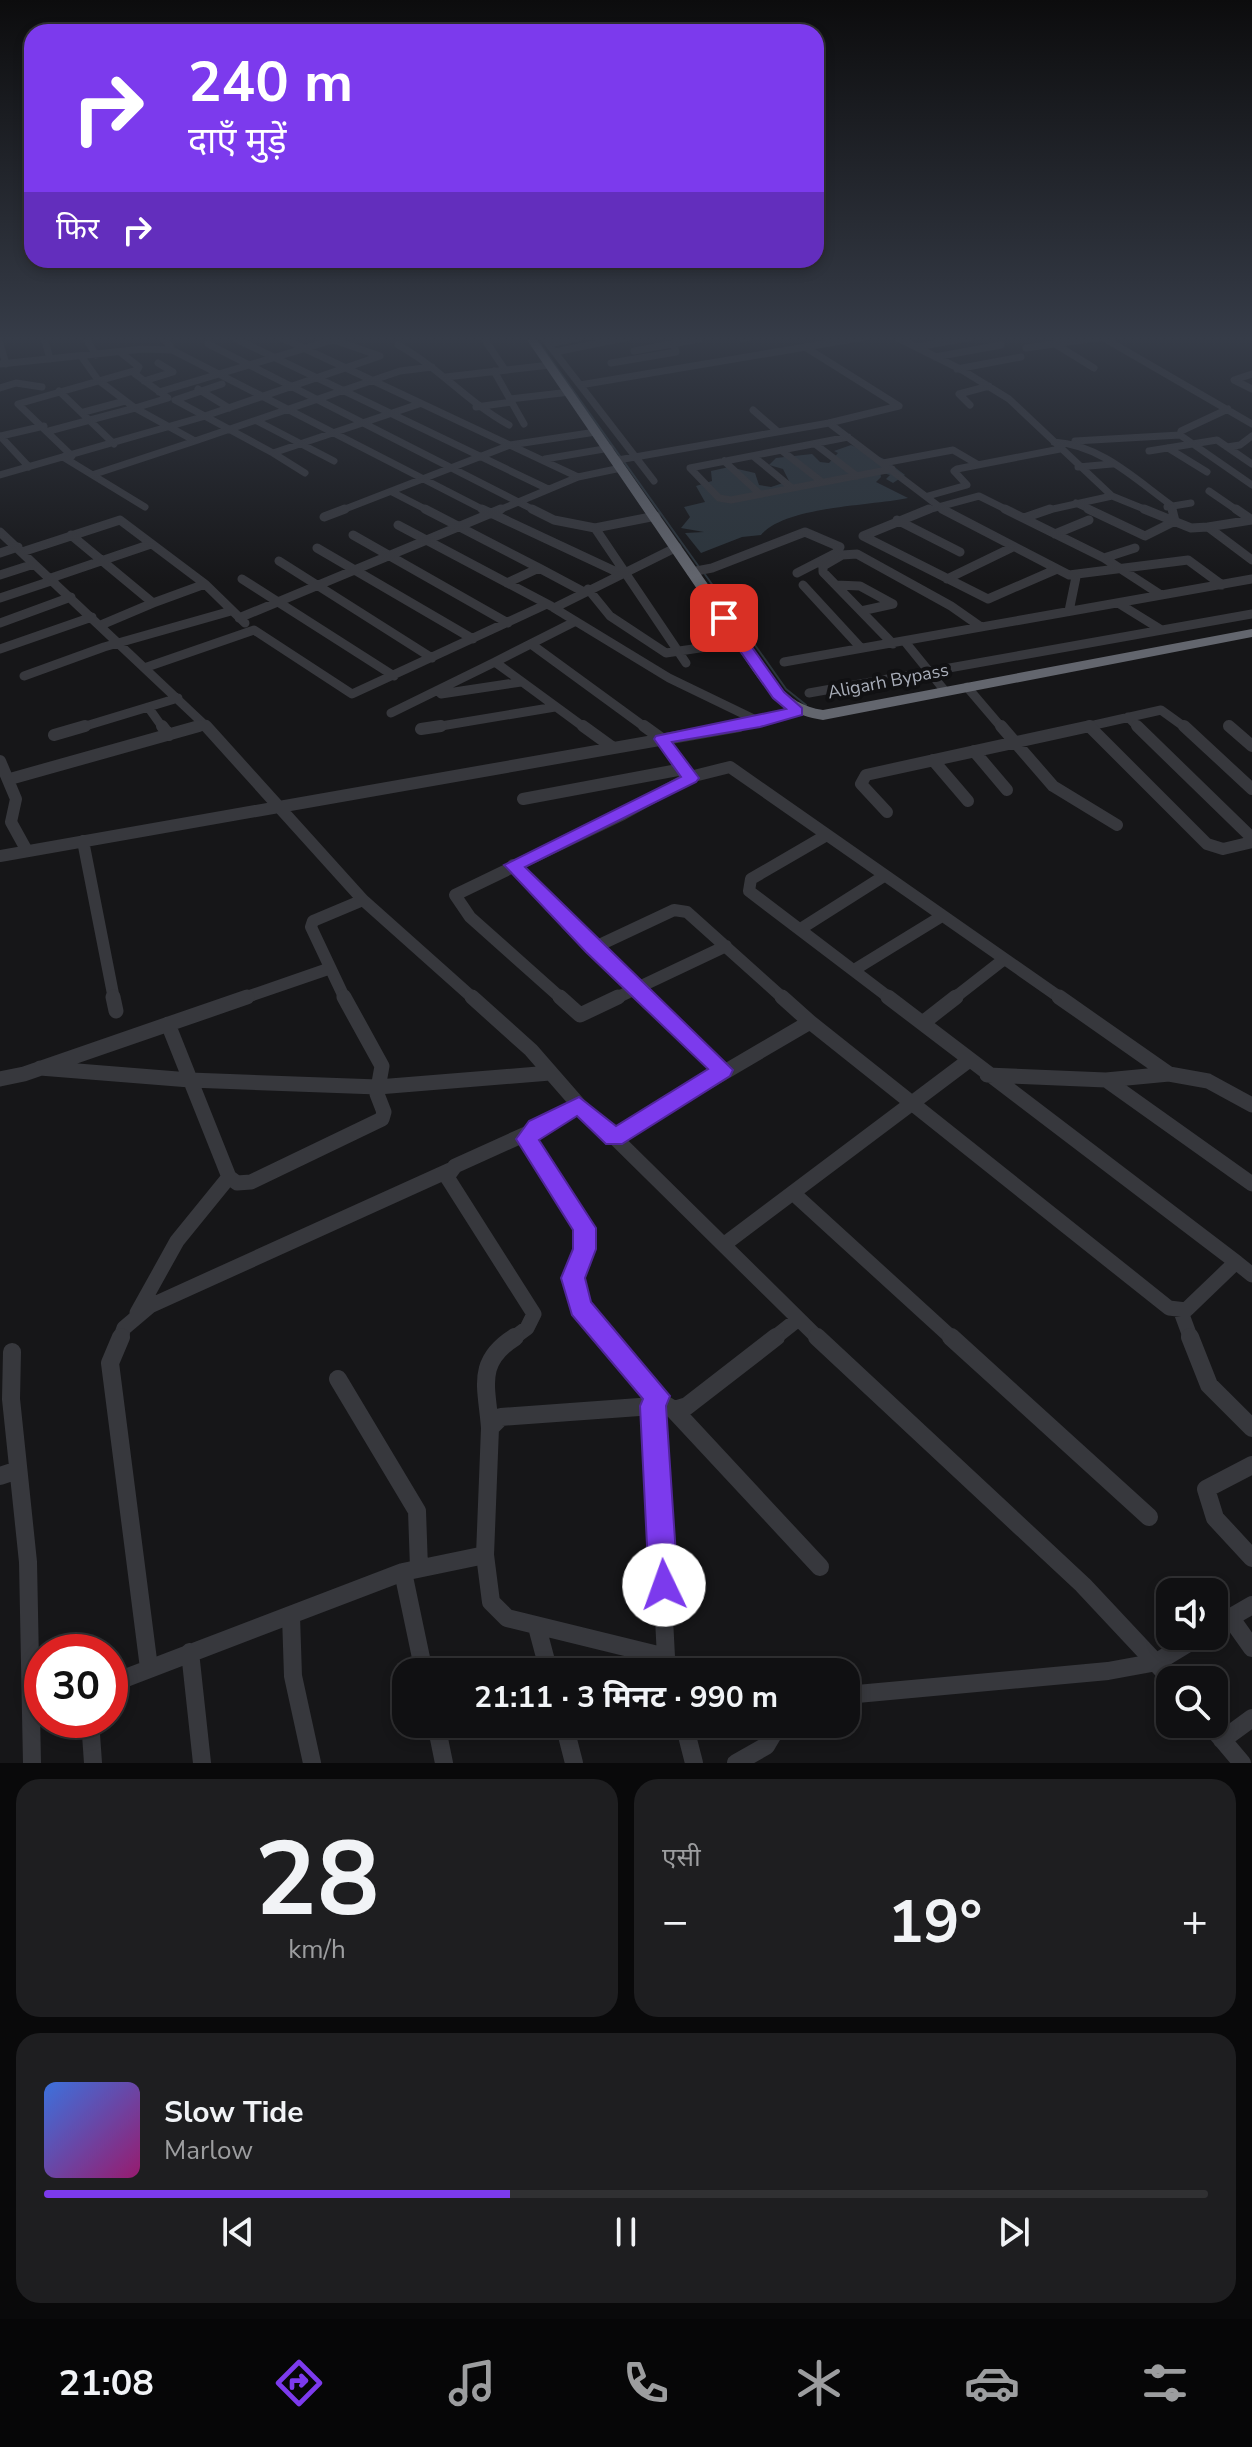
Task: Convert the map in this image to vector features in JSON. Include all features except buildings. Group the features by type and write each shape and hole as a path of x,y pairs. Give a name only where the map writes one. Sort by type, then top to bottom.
{"highway":[{"path":"590,419 596,432 624,461 656,516 698,571 740,642 778,695 797,711"},
{"name":"Aligarh Bypass","path":"797,711 823,715 938,683 967,687 1252,633"}],"street":[{"path":"35,419 68,457 145,507"},
{"path":"158,419 195,441"},
{"path":"0,475 194,419"},
{"path":"206,419 305,473"},
{"path":"95,474 262,419"},
{"path":"303,419 420,480 622,571"},
{"path":"352,419 554,520 595,528 656,516"},
{"path":"273,453 376,419"},
{"path":"402,419 548,489"},
{"path":"453,419 545,459 578,477"},
{"path":"499,419 509,425"},
{"path":"521,419 524,424"},
{"path":"596,419 624,461 654,481"},
{"path":"764,419 777,431"},
{"path":"24,676 122,643 280,601 548,489 624,461 844,419"},
{"path":"1033,419 1078,467 1112,496 1191,528 1252,520 1209,491"},
{"path":"928,496 967,485 954,471 977,464 1072,441 1180,435 1211,419"},
{"path":"0,436 93,420 114,444"},
{"path":"257,421 334,461"},
{"path":"829,423 928,496 936,506 1076,577 1188,560 1222,585"},
{"path":"324,517 510,445 596,432"},
{"path":"1180,435 1252,485"},
{"path":"0,436 29,467"},
{"path":"690,468 848,437"},
{"path":"1227,447 1240,445 1251,437"},
{"path":"1149,451 1217,440 1252,464"},
{"path":"1072,441 1087,446 1171,505 1175,521"},
{"path":"815,444 857,476"},
{"path":"1240,445 1252,453"},
{"path":"545,459 610,448"},
{"path":"1168,448 1207,472"},
{"path":"672,450 719,498 760,494 892,469"},
{"path":"781,450 822,482"},
{"path":"883,463 953,450 977,464"},
{"path":"753,456 792,488"},
{"path":"724,461 760,494"},
{"path":"1078,467 1112,464"},
{"path":"392,492 586,590 610,616 666,653 740,642"},
{"path":"1057,569 994,599 983,597 863,536 936,506 979,496 1104,558 1161,595"},
{"path":"1024,518 1112,496"},
{"path":"1076,503 1145,536 1175,521"},
{"path":"1150,511 1191,503"},
{"path":"0,553 120,520 205,584 254,630 349,694 677,547"},
{"path":"897,520 960,552"},
{"path":"1055,534 1089,520"},
{"path":"398,525 550,606 669,678 760,722"},
{"path":"1208,527 1252,560"},
{"path":"595,528 686,663"},
{"path":"0,532 205,724 363,900 485,1007 579,1105 726,1243 797,1320 1091,1593 1160,1666"},
{"path":"698,571 805,532 840,547 836,553 797,573"},
{"path":"71,535 153,603"},
{"path":"353,535 508,623"},
{"path":"0,598 151,544"},
{"path":"947,579 1013,547"},
{"path":"317,548 473,639"},
{"path":"1104,558 1135,548"},
{"path":"893,644 823,572 823,566 842,555 857,554 951,606 981,627"},
{"path":"279,561 432,658"},
{"path":"0,575 34,564"},
{"path":"507,583 539,568"},
{"path":"1069,611 1076,577"},
{"path":"242,579 394,676"},
{"path":"784,662 906,643 1252,579"},
{"path":"101,625 205,584"},
{"path":"803,585 861,648"},
{"path":"836,585 860,586 893,604 861,611"},
{"path":"0,623 71,597"},
{"path":"1118,603 1160,629"},
{"path":"809,693 938,683 1160,629 1252,614"},
{"path":"0,649 92,617"},
{"path":"391,713 574,622"},
{"path":"147,667 254,630"},
{"path":"906,643 938,683"},
{"path":"531,644 662,739 687,774"},
{"path":"495,662 612,747"},
{"path":"430,695 521,682"},
{"path":"967,687 1011,742 1053,786 1117,825"},
{"path":"54,735 178,698"},
{"path":"148,707 169,735"},
{"path":"421,729 555,707"},
{"path":"887,812 861,784 862,778 1161,710 1170,713 1252,789"},
{"path":"0,856 760,722 797,711"},
{"path":"1089,726 1207,844 1223,849 1252,840 1128,717"},
{"path":"10,779 205,724"},
{"path":"1229,726 1252,746"},
{"path":"974,751 1007,790"},
{"path":"933,760 968,801"},
{"path":"0,761 10,779 18,808 11,822"},
{"path":"523,799 730,767 1169,1074"},
{"path":"687,774 459,890 455,895 456,902 574,1012 591,1013 726,946"},
{"path":"0,815 11,822 27,851"},
{"path":"825,836 751,879 747,887 924,1022 968,1061 1252,1275"},
{"path":"83,841 116,1011"},
{"path":"513,865 593,948 723,1070"},
{"path":"802,928 884,876"},
{"path":"168,1024 229,1177 237,1183 251,1182 379,1124 384,1112 378,1087 382,1066 328,969 311,923 363,900"},
{"path":"593,948 678,910 687,912 810,1022 1169,1308 1181,1312"},
{"path":"854,970 942,916"},
{"path":"924,1022 1003,960"},
{"path":"0,1079 328,969"},
{"path":"614,1137 723,1070 810,1022"},
{"path":"726,1243 909,1102 968,1061"},
{"path":"40,1068 190,1080 378,1087 550,1073"},
{"path":"987,1075 1106,1080 1169,1074 1208,1081 1252,1105"},
{"path":"1106,1080 1252,1184"},
{"path":"135,1316 528,1133 579,1105"},
{"path":"528,1133 529,1146 584,1228 585,1249 573,1278 580,1308 655,1401 674,1410 820,1567"},
{"path":"450,1170 448,1184 534,1314 528,1327 492,1355 487,1371 490,1428 485,1555 491,1602 497,1611 537,1627 644,1658"},
{"path":"149,1668 110,1363 124,1328 135,1316 156,1273 200,1206 229,1177"},
{"path":"793,1193 1149,1517"},
{"path":"1181,1312 1236,1262"},
{"path":"1181,1312 1209,1385 1252,1428"},
{"path":"674,1410 687,1406 797,1320"},
{"path":"12,1352 6,1401 9,1473 28,1562 31,1634"},
{"path":"338,1379 417,1511 411,1570 422,1658"},
{"path":"490,1428 501,1417 518,1414 655,1401"},
{"path":"655,1401 668,1658"},
{"path":"1252,1465 1206,1489 1205,1497 1207,1508 1252,1558"},
{"path":"128,1677 411,1570 485,1555"},
{"path":"1228,1619 1252,1605"},
{"path":"291,1616 293,1676 312,1763"},
{"path":"537,1627 545,1658"},
{"path":"1228,1627 1252,1648"},
{"path":"860,1693 991,1679 1108,1671 1157,1662 1177,1650"},
{"path":"190,1652 202,1763"},
{"path":"1228,1727 1252,1718"},
{"path":"32,1763 34,1738"},
{"path":"91,1738 93,1763"},
{"path":"439,1738 444,1763"},
{"path":"568,1738 574,1763"},
{"path":"688,1738 694,1763"},
{"path":"736,1763 766,1746 771,1738"},
{"path":"1220,1738 1242,1763"}],"shaded area":[{"path":"851,445 884,459 905,475 893,483 886,479 890,475 880,472 881,477 876,482 908,498 789,518 761,535 742,537 701,553 685,533 704,532 681,528 690,517 684,507 705,502 696,486 712,481 711,471 729,467 755,473 759,485 771,487 789,481 783,469 769,465 776,458 812,454 820,462 829,463 838,453 834,451"}],"waterway":[{"path":"594,419 699,567"},
{"path":"704,573 786,689 806,705"}],"route":[{"path":"664,1585 653,1406 657,1396 580,1308 573,1278 585,1249 584,1228 552,1183 527,1139 528,1133 537,1127 579,1105 614,1137 723,1070 593,948 513,865 625,813 690,778 662,739 760,722 797,711 778,695 724,618"}]}
